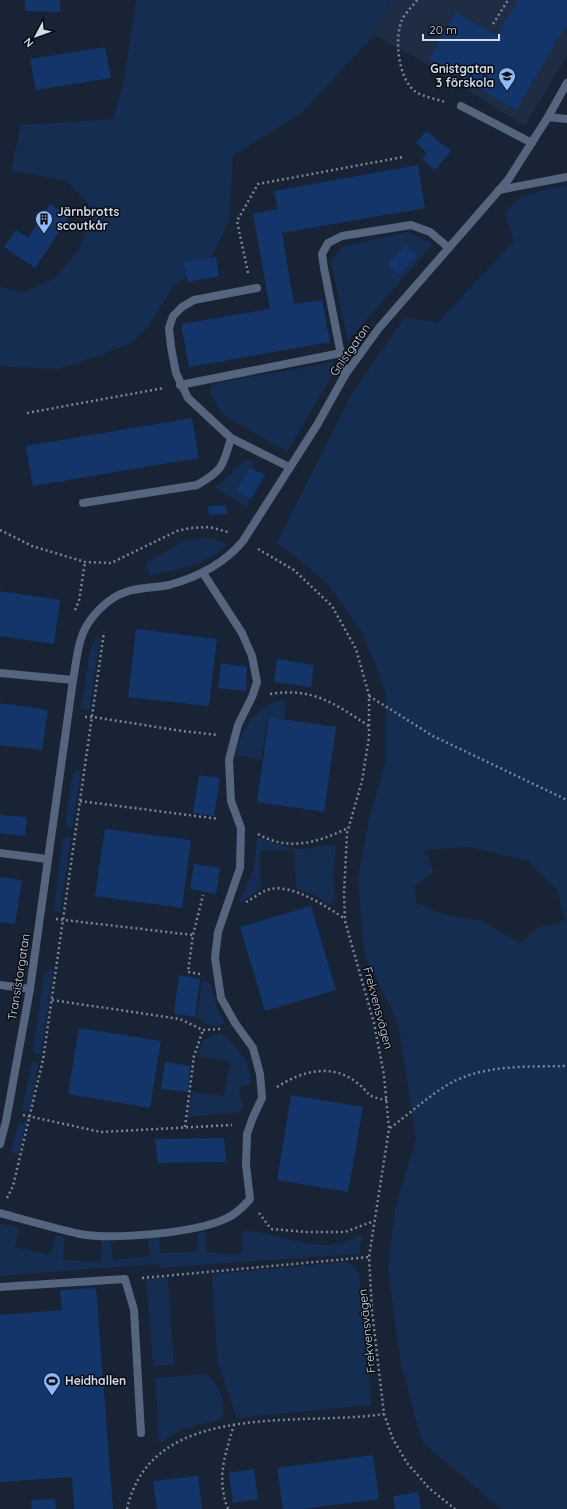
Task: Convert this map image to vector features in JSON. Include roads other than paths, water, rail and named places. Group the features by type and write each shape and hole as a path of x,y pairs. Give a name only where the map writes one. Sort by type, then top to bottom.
{"street":[{"name":"Gnistgatan","path":"243,541 317,425 345,375 379,328 508,180 548,117 567,83"},
{"path":"461,106 532,143"},
{"path":"548,117 567,119"},
{"path":"499,190 567,177"},
{"path":"345,375 322,254 328,243 342,236 411,225 430,232 449,248"},
{"path":"254,288 194,300 182,307 173,316 169,328 171,347 180,384 188,398 231,438 289,467"},
{"path":"180,384 341,353"},
{"path":"83,503 197,485 213,476 223,467 231,438"},
{"name":"Transistorgatan","path":"0,1144 30,989 73,680 83,633 89,622 110,600 126,592 168,585 203,573 234,552 243,541"},
{"path":"0,1213 81,1234 110,1236 162,1233 213,1224 238,1212 250,1199 246,1165 247,1134 262,1098 260,1074 253,1048 235,1023 222,998 215,958 218,932 240,868 241,828 231,801 229,760 236,731 252,697 257,682 252,656 242,633 203,573"},
{"path":"0,673 73,680"},
{"path":"0,853 47,859"},
{"path":"0,985 30,989"},
{"path":"0,1287 125,1279 134,1310 142,1434"}],"place":[{"name":"Gnistgatan 3 förskola","path":"507,91"},
{"name":"Järnbrotts scoutkår","path":"44,234"},
{"name":"Heidhallen","path":"52,1396"}]}
